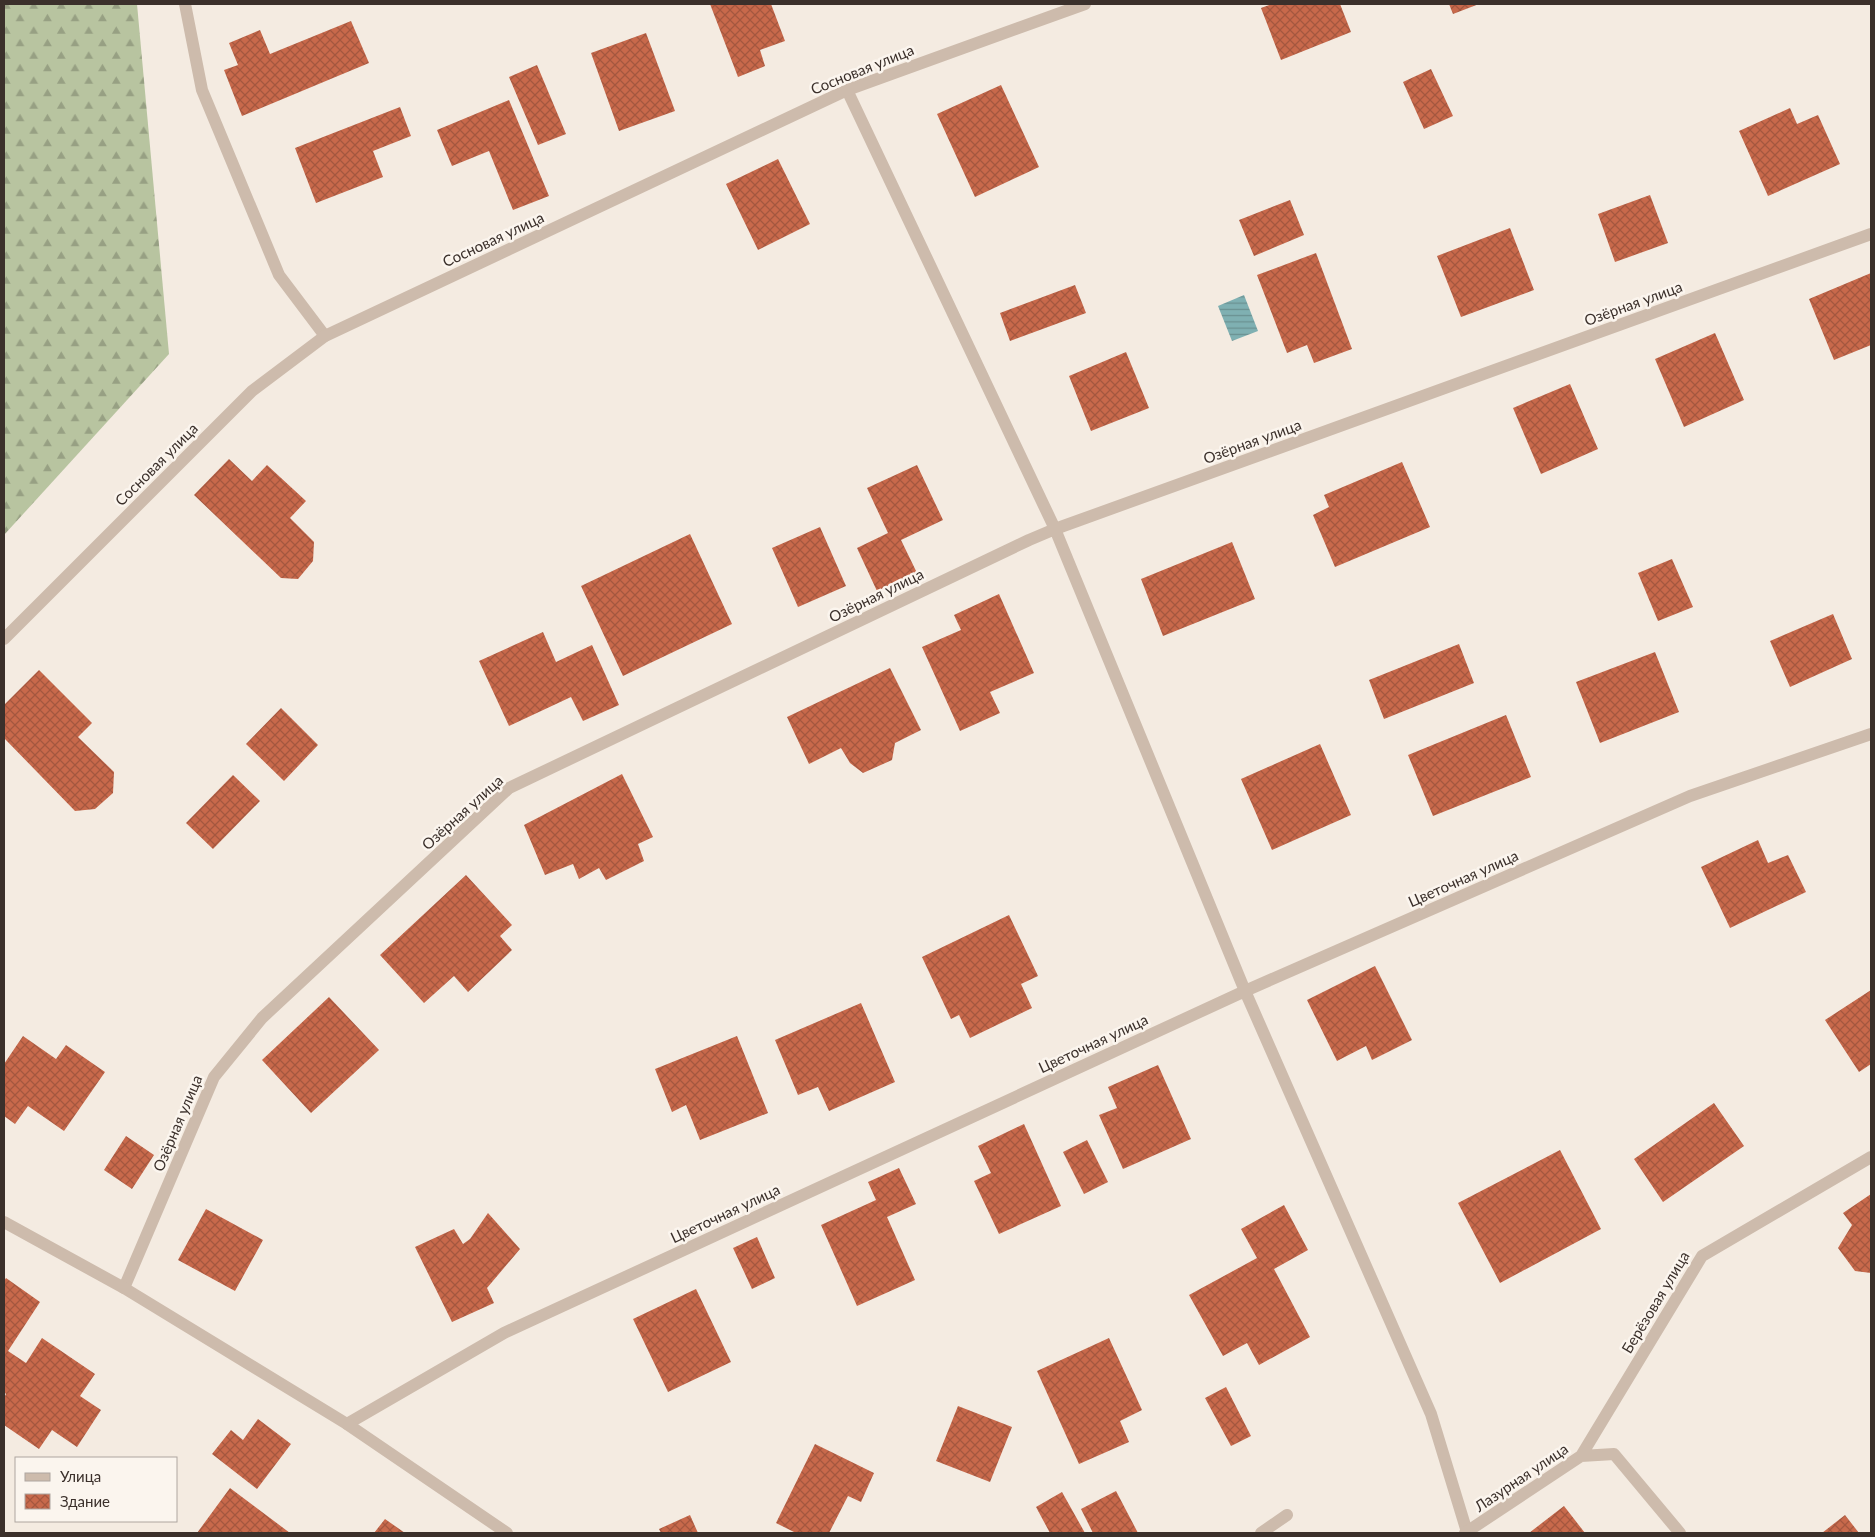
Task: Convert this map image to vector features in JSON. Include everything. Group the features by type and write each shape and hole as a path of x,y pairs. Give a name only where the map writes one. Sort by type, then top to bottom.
{"street":[{"path":"185,4 202,90 279,275 325,336"},
{"name":"Сосновая улица","path":"4,639 252,391 325,336 847,90 1085,4"},
{"path":"847,90 1055,529 1245,991 1431,1414 1466,1532"},
{"name":"Озёрная улица","path":"124,1288 214,1076 262,1018 509,788 1055,529 1871,234"},
{"name":"Цветочная улица","path":"347,1424 504,1333 1245,991 1690,796 1871,734"},
{"name":"Берёзовая улица","path":"1581,1456 1702,1256 1871,1157"},
{"path":"4,1222 124,1288 347,1424 507,1533"},
{"name":"Лазурная улица","path":"1466,1532 1581,1456 1614,1454 1680,1533"},
{"path":"1261,1533 1287,1515"}],"green space":[{"path":"4,4 137,4 169,354 4,535"}],"water":[{"path":"1244,295 1258,331 1232,341 1218,306"}],"building":[{"path":"710,4 771,4 785,41 760,50 765,66 738,77"},
{"path":"1272,4 1340,4 1351,32 1281,60 1261,8"},
{"path":"1449,4 1479,4 1453,14"},
{"path":"351,21 369,63 242,116 224,70 238,65 229,43 260,30 270,54"},
{"path":"646,33 675,111 619,131 591,53"},
{"path":"537,65 566,134 538,145 509,77"},
{"path":"1431,69 1453,116 1424,129 1403,82"},
{"path":"1001,85 1039,167 975,197 937,114"},
{"path":"509,100 549,196 513,210 489,151 452,166 437,130"},
{"path":"400,107 411,136 373,151 383,177 316,203 295,148"},
{"path":"1790,108 1797,124 1818,115 1840,164 1768,196 1739,131"},
{"path":"778,159 810,224 758,250 726,184"},
{"path":"1650,195 1668,243 1615,262 1598,214"},
{"path":"1290,200 1304,235 1254,256 1239,220"},
{"path":"1510,228 1534,290 1461,317 1437,256"},
{"path":"1316,253 1352,349 1314,363 1307,345 1287,353 1257,275"},
{"path":"1871,273 1871,345 1834,360 1809,299"},
{"path":"1075,285 1086,313 1010,341 1000,313"},
{"path":"1715,333 1744,400 1684,427 1655,359"},
{"path":"1126,352 1149,408 1091,431 1069,376"},
{"path":"1570,384 1598,449 1541,474 1513,408"},
{"path":"229,459 252,481 267,465 306,501 290,518 314,542 313,561 298,579 281,578 194,495"},
{"path":"1402,462 1430,527 1335,567 1313,515 1329,507 1324,495"},
{"path":"917,465 943,520 901,540 917,573 877,591 857,548 888,533 867,488"},
{"path":"820,527 846,586 798,607 772,548"},
{"path":"690,534 732,624 623,676 581,586"},
{"path":"1232,542 1255,599 1163,636 1141,579"},
{"path":"1672,559 1693,607 1658,621 1638,573"},
{"path":"999,594 1034,673 990,692 1000,713 960,731 922,647 961,630 954,615"},
{"path":"1833,614 1852,659 1790,687 1770,641"},
{"path":"543,632 556,662 592,645 619,705 583,721 571,697 509,726 479,661"},
{"path":"1459,644 1474,683 1384,719 1369,680"},
{"path":"1655,652 1679,712 1600,743 1576,682"},
{"path":"890,668 921,730 895,743 892,760 863,773 850,763 841,748 809,764 787,717"},
{"path":"39,670 92,723 78,737 114,772 113,793 95,809 75,811 4,738 4,705"},
{"path":"281,708 318,745 284,781 246,744"},
{"path":"1506,715 1531,777 1433,816 1408,755"},
{"path":"1320,744 1351,815 1272,850 1241,779"},
{"path":"622,774 653,837 638,844 644,861 606,880 599,868 579,879 573,864 545,875 524,825"},
{"path":"233,775 260,801 213,849 186,823"},
{"path":"1758,840 1768,863 1788,855 1806,892 1730,928 1701,867"},
{"path":"466,875 512,925 500,936 512,950 468,992 454,976 424,1003 380,955"},
{"path":"1009,915 1038,976 1021,984 1032,1008 970,1038 959,1015 951,1019 922,957"},
{"path":"1375,966 1412,1040 1372,1060 1366,1046 1337,1061 1307,1000"},
{"path":"1871,990 1871,1064 1859,1072 1825,1020"},
{"path":"329,997 379,1050 311,1113 262,1060"},
{"path":"861,1003 895,1082 829,1111 818,1087 798,1095 775,1040"},
{"path":"23,1036 56,1059 66,1045 105,1072 64,1131 28,1106 15,1124 4,1116 4,1064"},
{"path":"737,1036 768,1113 700,1140 686,1105 672,1112 655,1069"},
{"path":"1158,1065 1191,1139 1123,1169 1099,1115 1117,1108 1108,1087"},
{"path":"1714,1103 1744,1146 1663,1202 1634,1159"},
{"path":"1024,1124 1061,1206 999,1234 974,1181 991,1173 978,1146"},
{"path":"126,1136 154,1155 132,1189 104,1170"},
{"path":"1087,1140 1108,1182 1084,1194 1063,1152"},
{"path":"1560,1150 1601,1229 1500,1283 1458,1203"},
{"path":"899,1168 916,1204 887,1217 915,1280 857,1306 821,1225 876,1200 868,1182"},
{"path":"1871,1194 1871,1273 1855,1271 1838,1248 1852,1225 1843,1213"},
{"path":"1284,1205 1308,1250 1274,1269 1310,1337 1259,1365 1247,1343 1223,1356 1189,1295 1257,1258 1241,1229"},
{"path":"206,1209 263,1240 235,1291 178,1260"},
{"path":"488,1213 520,1249 487,1288 494,1303 452,1322 415,1247 454,1229 463,1244 470,1239"},
{"path":"757,1237 775,1278 752,1289 733,1248"},
{"path":"6,1278 40,1302 8,1351 26,1363 42,1338 95,1374 80,1396 101,1410 77,1447 52,1430 39,1449 4,1425 4,1398 6,1394 4,1392 4,1281"},
{"path":"696,1289 731,1362 668,1392 633,1319"},
{"path":"1109,1338 1142,1410 1120,1421 1129,1442 1079,1464 1037,1371"},
{"path":"1226,1387 1251,1436 1231,1446 1205,1398"},
{"path":"958,1406 1012,1427 990,1482 936,1461"},
{"path":"258,1419 291,1444 257,1489 212,1454 231,1430 243,1440"},
{"path":"815,1444 874,1473 861,1502 848,1496 829,1533 796,1533 776,1523"},
{"path":"230,1488 290,1533 197,1533"},
{"path":"1116,1491 1138,1533 1093,1533 1081,1509"},
{"path":"1062,1492 1085,1533 1050,1533 1036,1507"},
{"path":"1564,1506 1585,1533 1529,1533"},
{"path":"690,1515 698,1533 661,1533 659,1529"},
{"path":"1845,1515 1859,1533 1822,1533"},
{"path":"385,1519 405,1533 374,1533"}]}
